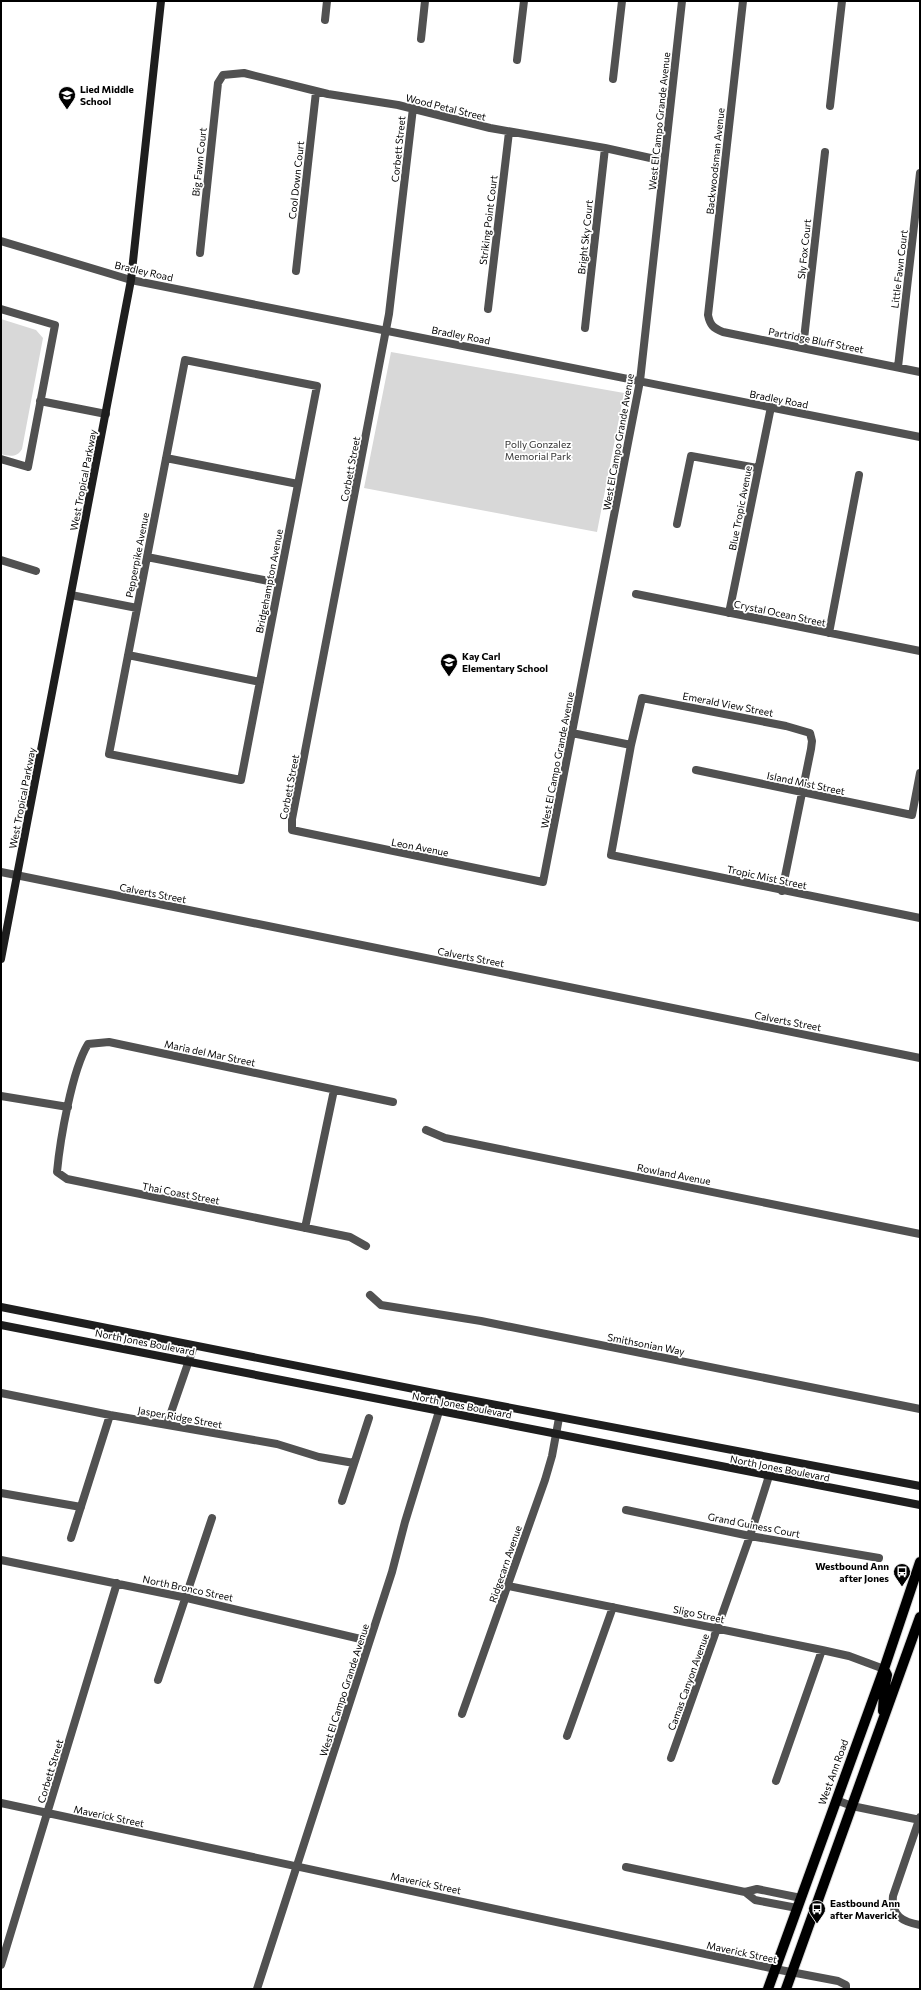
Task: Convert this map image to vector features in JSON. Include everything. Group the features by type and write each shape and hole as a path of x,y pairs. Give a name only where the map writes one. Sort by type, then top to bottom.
{"main road":[{"name":"West Tropical Parkway","path":"1,959 131,280 161,1"},
{"name":"North Jones Boulevard","path":"1,1307 560,1418 920,1486"},
{"name":"North Jones Boulevard","path":"1,1325 920,1505"},
{"name":"West Ann Road","path":"768,1989 884,1669 920,1562"},
{"path":"786,1989 920,1617"},
{"path":"883,1720 884,1690 887,1675 884,1669"}],"street":[{"path":"325,20 327,1"},
{"path":"421,39 425,1"},
{"path":"517,60 524,1"},
{"path":"613,79 622,1"},
{"name":"West El Campo Grande Avenue","path":"543,882 640,381 682,1"},
{"name":"Backwoodsman Avenue","path":"710,324 708,315 743,1"},
{"path":"830,106 842,1"},
{"name":"Wood Petal Street","path":"223,75 244,73 316,92 413,108 509,132 605,148 664,162"},
{"name":"Big Fawn Court","path":"200,253 216,92 218,83 223,75"},
{"name":"Cool Down Court","path":"296,271 316,92"},
{"name":"Corbett Street","path":"292,830 292,819 390,314 413,108"},
{"name":"Striking Point Court","path":"488,309 509,132"},
{"name":"Bright Sky Court","path":"585,328 605,148"},
{"name":"Sly Fox Court","path":"803,348 825,152"},
{"name":"Little Fawn Court","path":"898,367 920,173"},
{"name":"Bradley Road","path":"1,241 131,280 920,437"},
{"path":"1,309 55,325 28,467 1,459"},
{"name":"Partridge Bluff Street","path":"710,324 723,332 920,372"},
{"name":"Bridgehampton Avenue","path":"185,360 317,386 241,780"},
{"name":"Pepperpike Avenue","path":"185,360 109,754 241,780"},
{"path":"40,401 106,414"},
{"name":"Blue Tropic Avenue","path":"729,613 757,468 771,407"},
{"path":"677,524 691,456 757,468"},
{"path":"166,458 298,484"},
{"path":"829,633 859,475"},
{"path":"147,557 278,583"},
{"path":"1,560 36,571"},
{"name":"Crystal Ocean Street","path":"636,594 920,651"},
{"path":"71,595 137,608"},
{"path":"128,655 260,682"},
{"name":"Emerald View Street","path":"631,745 642,698 786,726 810,733 812,741 802,793"},
{"path":"572,733 631,745"},
{"name":"Tropic Mist Street","path":"631,745 611,855 920,918"},
{"name":"Island Mist Street","path":"696,770 912,815 920,773"},
{"path":"782,891 802,793"},
{"name":"Leon Avenue","path":"292,830 543,882"},
{"name":"Calverts Street","path":"1,872 920,1058"},
{"name":"Maria del Mar Street","path":"68,1107 82,1053 85,1048 88,1044 109,1042 393,1102"},
{"path":"305,1228 334,1090"},
{"path":"1,1096 68,1107"},
{"name":"Thai Coast Street","path":"68,1107 57,1172 67,1179 350,1237 366,1246"},
{"name":"Rowland Avenue","path":"426,1130 445,1138 920,1234"},
{"name":"Smithsonian Way","path":"370,1295 381,1304 481,1322 920,1409"},
{"path":"167,1424 194,1346"},
{"name":"Jasper Ridge Street","path":"1,1393 110,1415 278,1444 319,1457 354,1463"},
{"name":"West El Campo Grande Avenue","path":"257,1989 392,1572 405,1522 444,1395"},
{"path":"71,1538 110,1415"},
{"path":"342,1501 369,1418"},
{"name":"Ridgecarn Avenue","path":"462,1714 545,1480 560,1418"},
{"name":"Camas Canyon Avenue","path":"671,1758 718,1629 769,1476"},
{"path":"1,1493 81,1508"},
{"name":"Grand Guiness Court","path":"626,1510 750,1536 879,1558"},
{"path":"158,1680 212,1518"},
{"name":"North Bronco Street","path":"1,1560 186,1598 369,1641"},
{"name":"Corbett Street","path":"1,1965 117,1584"},
{"name":"Sligo Street","path":"508,1586 822,1650 849,1656 884,1669"},
{"path":"567,1736 613,1607"},
{"path":"776,1780 822,1650"},
{"path":"836,1800 852,1806 920,1819 893,1896 892,1904 900,1919 908,1923 920,1925"},
{"name":"Maverick Street","path":"1,1803 775,1969 792,1971 838,1981 846,1987"},
{"path":"626,1867 745,1892 757,1889 801,1898"},
{"path":"745,1892 755,1900 797,1908"}],"green space":[{"path":"1,319 36,330 43,338 22,449 18,454 13,456 1,454"},
{"name":"Polly Gonzalez Memorial Park","path":"391,352 624,393 597,532 364,488"}],"place":[{"name":"Lied Middle School","path":"67,110"},
{"name":"Kay Carl Elementary School","path":"449,677"},
{"name":"Westbound Ann after Jones","path":"902,1587"},
{"name":"Eastbound Ann after Maverick","path":"817,1924"}]}
